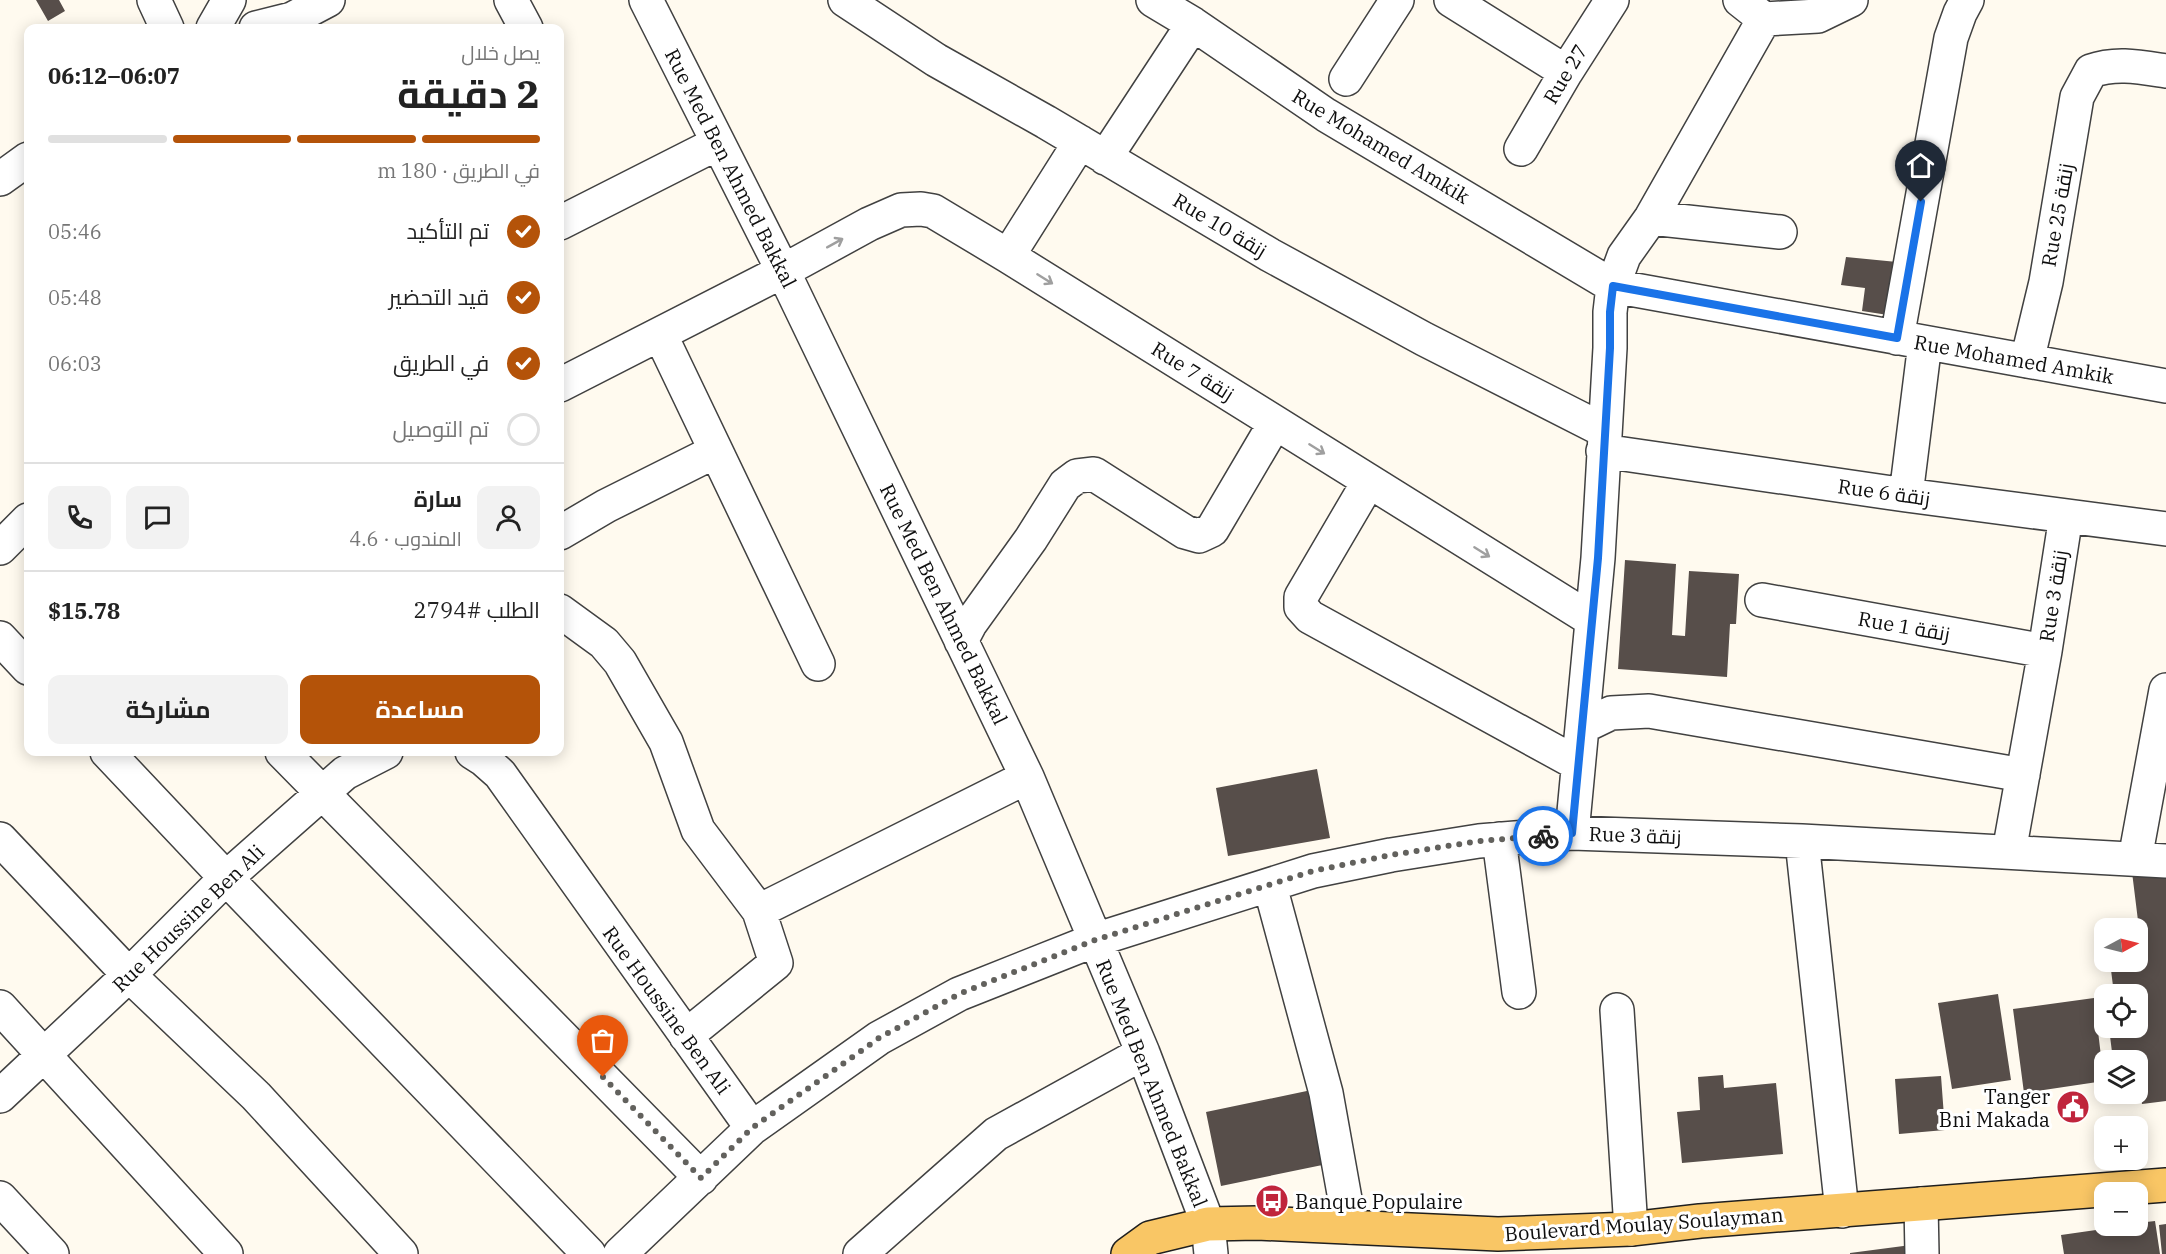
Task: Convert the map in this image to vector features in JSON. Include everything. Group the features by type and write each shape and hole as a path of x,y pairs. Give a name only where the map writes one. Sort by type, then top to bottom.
{"main road":[{"name":"Boulevard Moulay Soulayman","path":"1128,1254 1150,1238 1209,1239 1257,1223 1498,1234 1631,1229 1700,1221 2166,1185"}],"street":[{"path":"154,0 165,24"},
{"path":"215,24 229,0"},
{"path":"272,24 292,19 328,0"},
{"path":"511,0 524,24"},
{"name":"Rue Med Ben Ahmed Bakkal","path":"646,0 783,271 1027,777 1143,1053 1209,1239"},
{"name":"Rue 10 زنقة","path":"845,0 936,60 1281,261 1604,441"},
{"name":"Rue Mohamed Amkik","path":"1153,0 1193,24 1326,115 1613,286 2166,386"},
{"path":"1346,79 1396,0"},
{"path":"1451,0 1566,72"},
{"name":"Rue 27","path":"1521,149 1612,0"},
{"path":"1572,833 1598,558 1613,286 1624,256 1651,218 1752,9 1818,16 1851,0"},
{"path":"1906,495 1911,340 1951,38 1967,0"},
{"path":"1008,256 1193,24"},
{"name":"Rue 25 زنقة","path":"2027,361 2046,282 2077,97 2091,70 2106,65 2128,65 2166,71"},
{"path":"564,221 718,142"},
{"path":"0,179 24,162"},
{"name":"Rue 7 زنقة","path":"564,383 783,271 869,224 901,210 921,209 943,216 1592,620"},
{"path":"1651,218 1780,232"},
{"path":"660,334 818,664"},
{"path":"961,640 1031,539 1065,485 1077,476 1094,474 1185,532 1199,536 1212,530 1275,423"},
{"name":"Rue 6 زنقة","path":"1604,441 1906,495 2166,529"},
{"path":"564,531 606,506 716,451"},
{"path":"1369,481 1301,597 1301,607 1310,617 1578,764"},
{"name":"Rue 3 زنقة","path":"2009,852 2045,651 2066,516"},
{"path":"0,548 24,524"},
{"name":"Rue 1 زنقة","path":"1762,600 2045,651"},
{"path":"564,614 604,643 620,662 666,742 698,830 759,911 776,963 686,1036"},
{"path":"0,638 24,664"},
{"path":"2150,860 2166,690"},
{"path":"1582,727 1611,713 1649,711 2023,775"},
{"path":"111,756 589,1254"},
{"path":"286,756 701,1178"},
{"name":"Rue Houssine Ben Ali","path":"0,1096 129,975 226,878 345,773 378,756"},
{"name":"Rue Houssine Ben Ali","path":"478,756 500,774 752,1128"},
{"path":"759,911 1027,777"},
{"name":"Rue 3 زنقة","path":"620,1254 752,1128 879,1038 959,994 1095,940 1313,871 1391,855 1499,839 1572,833 1802,841 2150,860"},
{"path":"0,839 129,975 256,1096 401,1254"},
{"path":"1499,839 1519,992"},
{"path":"1802,841 1842,1211"},
{"path":"1269,886 1326,1093 1350,1227"},
{"path":"0,1007 226,1254"},
{"path":"1617,1010 1631,1229"},
{"path":"860,1254 996,1134 1143,1053"},
{"path":"0,1198 52,1254"},
{"path":"1921,1204 1922,1254"}],"building":[{"path":"36,0 59,0 65,11 48,21"},
{"path":"1846,257 1897,262 1888,315 1862,311 1865,288 1841,285"},
{"path":"1625,560 1676,564 1672,635 1685,636 1689,571 1739,574 1736,624 1730,624 1727,677 1618,669"},
{"path":"1317,769 1330,838 1228,856 1216,788"},
{"path":"2166,867 2166,1101 2148,1103 2148,1050 2112,1050 2110,1038 2148,1038 2148,984 2113,984 2111,972 2148,972 2148,918 2138,918 2132,872"},
{"path":"1998,994 2011,1080 1952,1089 1938,1003"},
{"path":"2094,998 2094,1038 2099,1038 2100,1050 2094,1050 2094,1082 2024,1093 2013,1009"},
{"path":"1723,1075 1724,1088 1776,1083 1783,1154 1682,1163 1677,1112 1700,1110 1698,1077"},
{"path":"1941,1076 1945,1130 1899,1134 1895,1079"},
{"path":"1321,1088 1337,1162 1221,1186 1206,1112"},
{"path":"2155,1221 2160,1254 2064,1254 2061,1235 2094,1230 2094,1236 2148,1236 2148,1222"},
{"path":"2166,1224 2166,1254 2162,1254 2159,1225"},
{"path":"1911,1245 1912,1254 1850,1254 1850,1253"}],"way so far":[{"path":"603,1077 701,1178 752,1128 879,1038 959,994 1095,940 1313,871 1391,855 1479,841 1543,836"}],"place":[{"name":"Tanger Bni Makada","path":"2073,1107"},
{"name":"Banque Populaire","path":"1272,1201"}],"route":[{"path":"1543,836 1572,833 1598,558 1613,286 1897,338 1921,202"}]}
